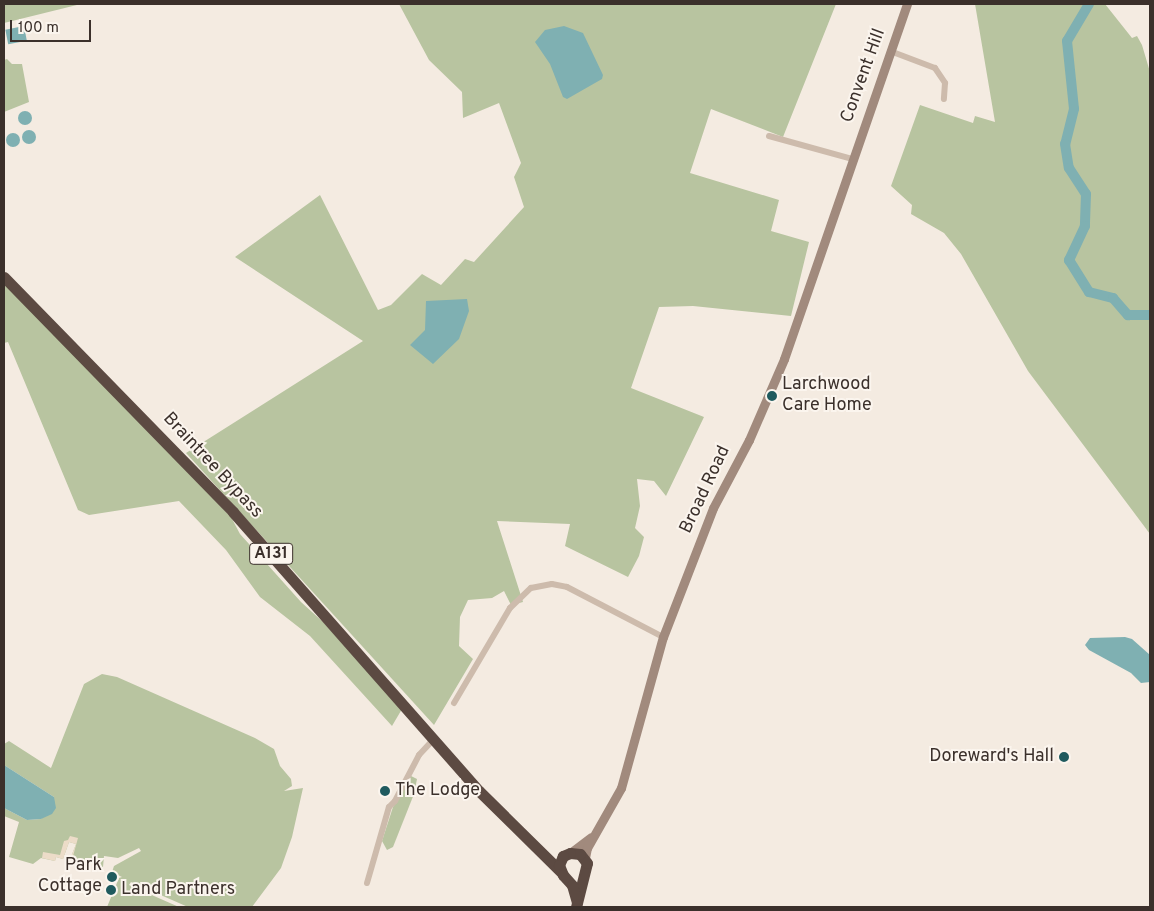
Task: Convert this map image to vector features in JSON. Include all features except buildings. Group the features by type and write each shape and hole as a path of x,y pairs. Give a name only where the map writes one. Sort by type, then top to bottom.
{"highway":[{"name":"Braintree Bypass","path":"4,276 233,512 506,821 565,876"},
{"name":"Braintree Bypass","path":"529,841 552,854 567,854"},
{"name":"A131","path":"567,854 585,858"},
{"name":"Broad Road","path":"567,854 559,865 577,904"},
{"name":"Broad Road","path":"577,904 586,874 585,858"},
{"path":"565,876 577,880 586,874"}],"main road":[{"name":"Convent Hill","path":"852,159 907,4"},
{"name":"Broad Road","path":"585,858 595,834 622,788 663,637 713,508 749,440 784,359 852,159"},
{"name":"Broad Road","path":"567,854 595,834"}],"street":[{"path":"890,51 935,68 945,83 944,98"},
{"path":"769,136 852,159"},
{"path":"454,703 517,599 540,585 552,584 567,587 663,637"},
{"path":"367,883 389,807 395,802 419,754 434,739"}],"green space":[{"path":"4,4 81,4 4,23"},
{"path":"399,4 836,4 783,137 711,109 690,173 779,200 771,231 809,242 791,316 693,306 659,307 631,388 704,417 666,496 654,481 637,479 640,506 635,528 644,537 639,556 628,577 565,546 570,524 497,521 523,602 511,605 504,591 492,598 468,600 460,617 459,646 473,659 434,725 186,453 363,341 235,257 320,195 378,310 391,305 422,274 441,285 465,259 474,262 524,207 514,177 521,163 499,103 463,118 462,92 429,60"},
{"path":"975,4 1105,4 1132,38 1137,36 1142,45 1150,72 1150,534 1028,371 961,254 944,233 911,214 912,205 891,186 920,105 973,123 975,116 995,122"},
{"path":"7,59 12,64 22,64 29,102 4,112 4,60"},
{"path":"4,283 231,517 240,534 402,709 392,726 310,636 260,597 226,550 179,501 89,515 78,510 8,342 4,343"},
{"path":"102,674 117,677 255,738 274,749 280,766 291,779 292,786 284,791 303,788 292,837 281,868 252,907 188,907 131,882 129,885 179,907 107,907 119,878 122,877 112,872 114,866 141,851 139,848 118,858 104,856 103,867 71,857 76,844 69,842 63,859 56,857 55,861 41,858 33,864 9,857 19,822 4,816 4,808 27,820 41,819 54,797 4,765 4,744 9,741 51,768 84,684"},
{"path":"411,776 417,779 414,794 393,847 387,850 382,841 393,807"}],"shaded area":[{"path":"70,836 78,838 73,856 76,858 71,857 76,844 69,842 63,859 56,857 55,861 42,858 43,852 60,855 64,841 68,840"}],"water":[{"path":"24,26 27,41 8,44 5,30"},
{"path":"564,26 583,33 603,75 602,79 567,99 563,97 550,64 535,42 545,30"},
{"path":"22,111 28,111 32,118 28,125 22,125 18,121 18,115"},
{"path":"26,130 32,130 36,137 32,144 26,144 22,140 22,134"},
{"path":"10,133 16,133 20,140 16,147 10,147 6,143 6,137"},
{"path":"467,299 469,311 459,339 433,364 410,345 425,330 426,301"},
{"path":"1125,637 1132,639 1150,655 1150,682 1141,683 1131,673 1089,650 1085,645 1090,638"},
{"path":"4,765 54,797 56,808 52,814 41,819 27,820 4,808"}],"waterway":[{"path":"1089,4 1067,41 1074,109 1065,144 1069,168 1086,194 1085,226 1069,260 1089,292 1113,298 1128,315 1150,315"}],"place":[{"name":"Larchwood Care Home","path":"772,396"},
{"name":"Doreward's Hall","path":"1064,757"},
{"name":"The Lodge","path":"385,791"},
{"name":"Park Cottage","path":"112,877"},
{"name":"Land Partners","path":"111,890"}]}
